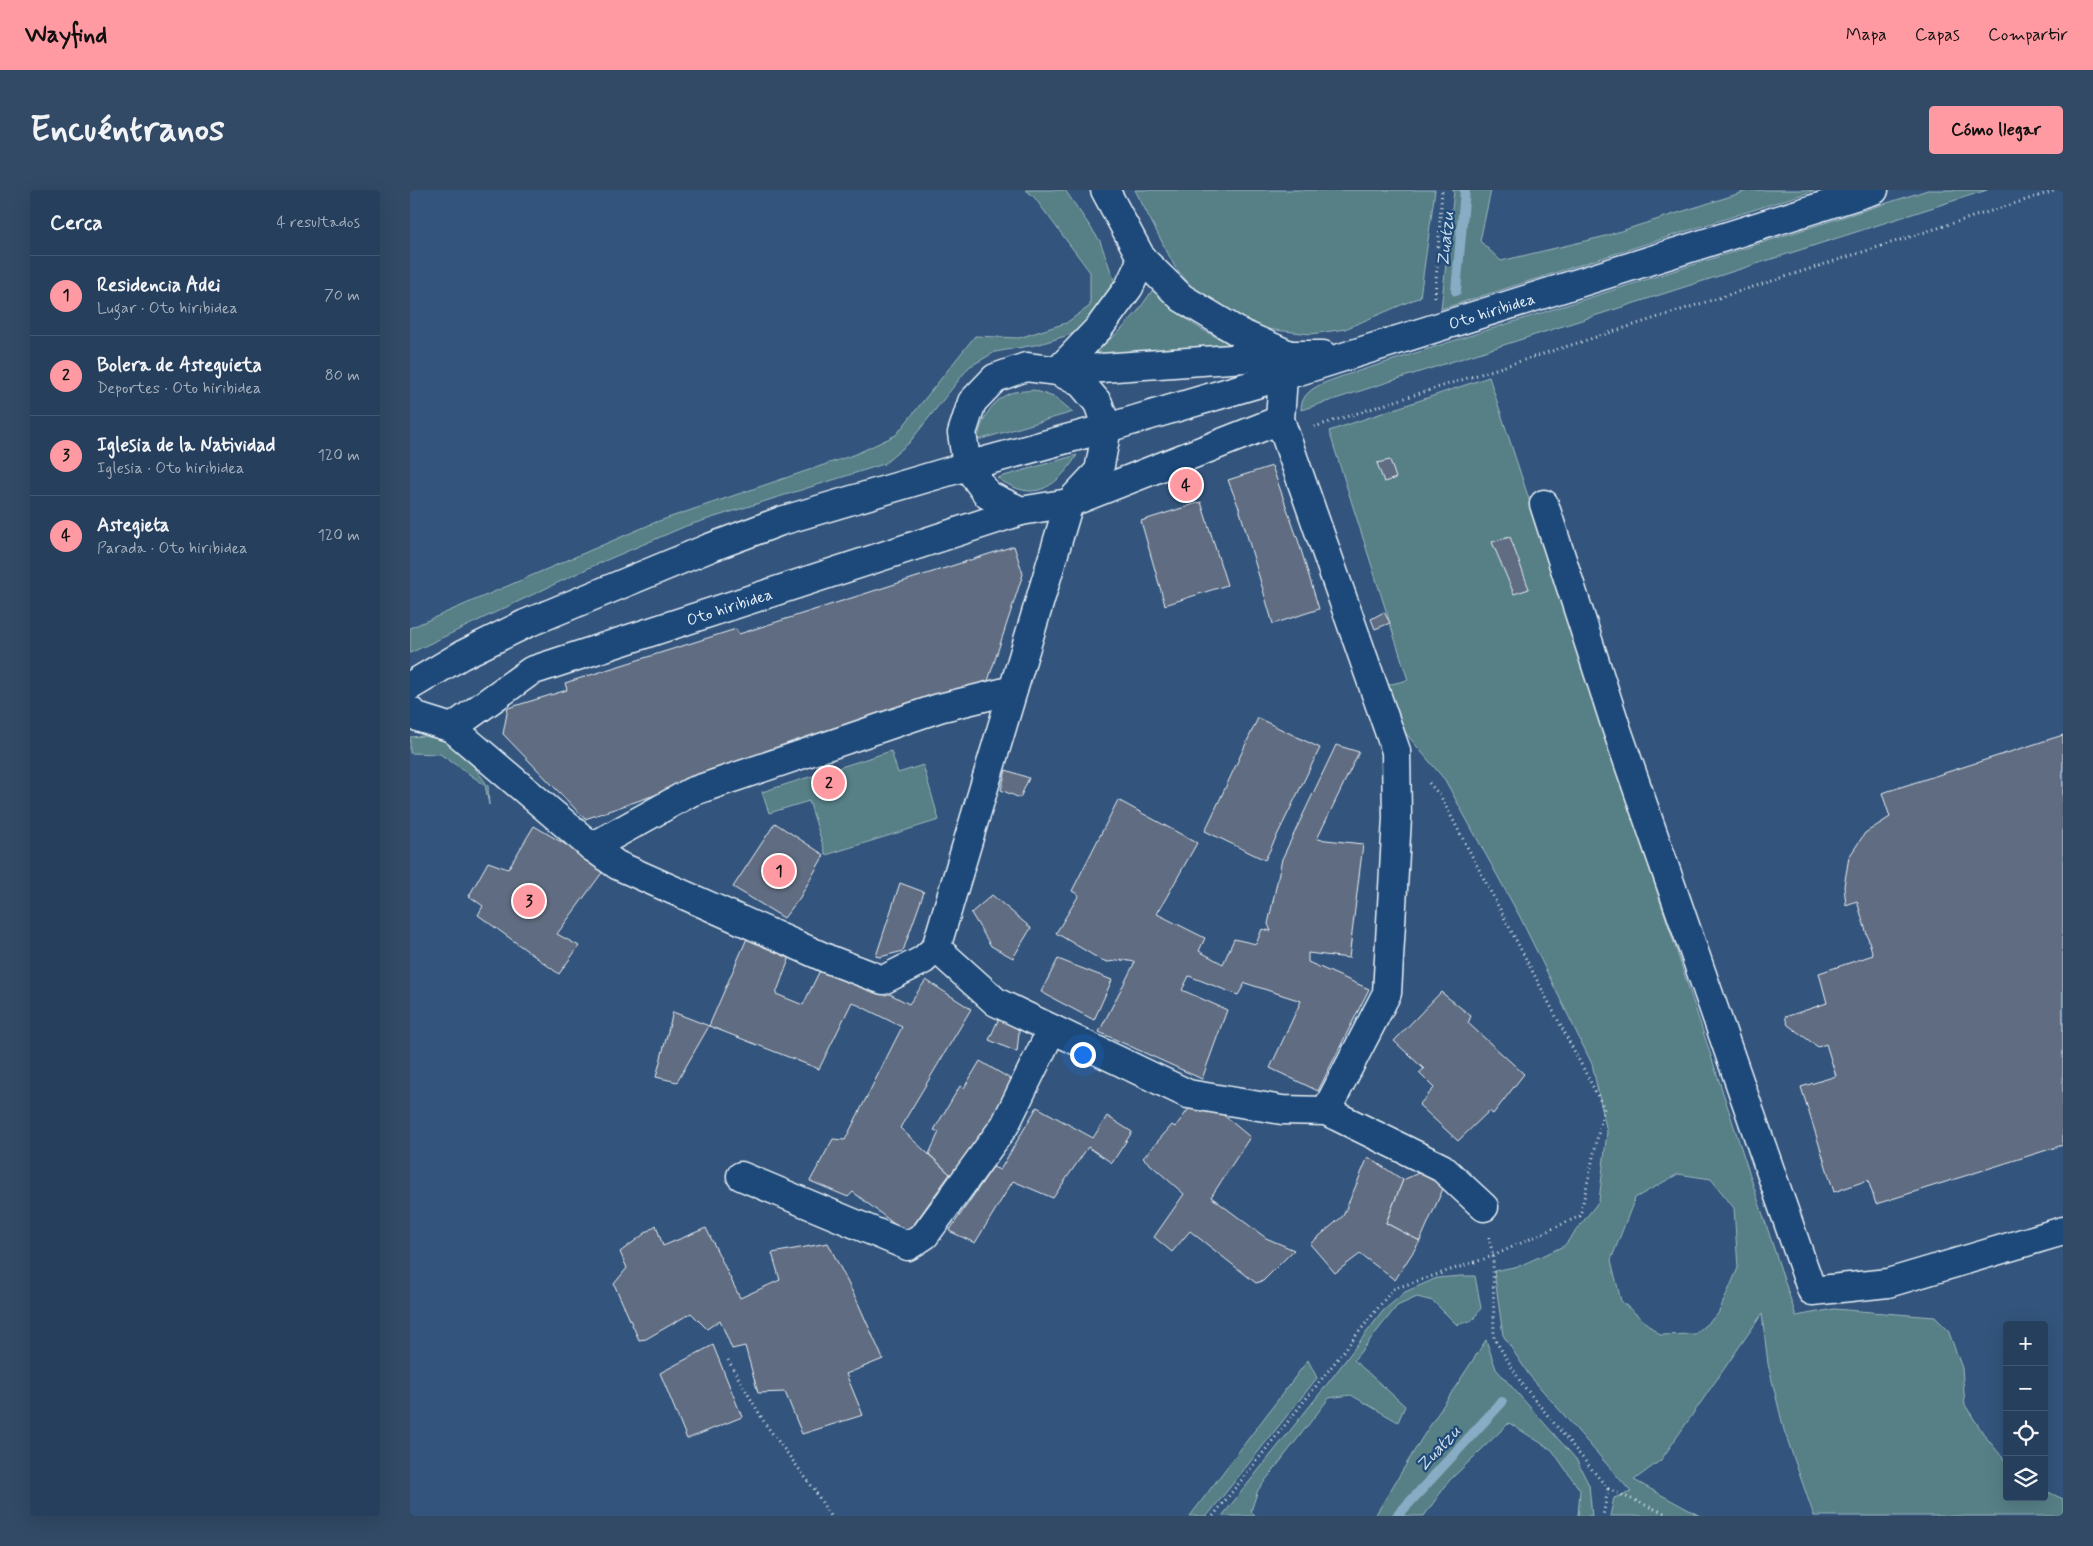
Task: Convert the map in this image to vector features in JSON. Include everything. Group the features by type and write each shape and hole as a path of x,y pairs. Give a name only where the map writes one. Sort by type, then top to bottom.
{"street":[{"path":"1106,190 1142,259 1182,298 1240,333 1286,366"},
{"name":"Oto hiribidea","path":"410,686 462,655 525,624 708,548 781,521 967,466 1107,428 1286,366 1352,355 1874,190"},
{"path":"1058,371 1099,328 1129,287 1142,259"},
{"path":"1286,366 1280,420 1396,751 1397,818 1387,993 1326,1111"},
{"path":"1022,511 988,495 967,466 962,433 972,402 995,378 1026,367 1058,371 1286,366"},
{"path":"410,711 420,718 452,728 592,847 617,865 828,960 883,980 923,960 936,948 1069,503 1100,471 1107,428 1098,403 1081,383 1058,371"},
{"name":"Oto hiribidea","path":"452,728 531,671 1022,511 1069,503 1280,420"},
{"path":"1544,504 1616,727 1812,1291 1888,1283 2063,1230"},
{"path":"592,847 691,792 939,708 1013,690"},
{"path":"936,948 996,1002 1188,1094 1282,1110 1326,1111 1442,1168 1484,1207"},
{"path":"741,1176 908,1246 925,1235 1005,1125 1052,1029"}],"path":[{"path":"1432,330 1442,190"},
{"path":"1280,420 1313,428 2057,190"},
{"path":"1484,1207 1493,1256 1494,1338 1522,1384 1608,1490 1671,1516"},
{"path":"728,1360 766,1425 814,1489 830,1516"},
{"path":"1603,1516 1608,1490"}],"green space":[{"path":"1026,190 1065,190 1100,241 1114,280 1102,311 1078,332 1040,344 995,352 969,367 909,443 884,464 686,526 595,565 410,653 410,628 656,522 856,454 896,435 975,336 1019,338 1066,323 1090,306 1090,272 1034,197"},
{"path":"1135,190 1435,190 1420,297 1345,329 1311,334 1257,328 1205,303 1175,267"},
{"path":"1452,190 1491,190 1480,241 1501,261 1602,237 1750,190 1816,190 1441,309 1454,191"},
{"path":"1928,190 1987,190 1301,410 1302,403 1309,392 1340,377"},
{"path":"1154,288 1188,320 1229,343 1228,348 1088,358 1121,330 1138,311"},
{"path":"1489,377 1796,1316 1834,1309 1935,1317 1948,1330 1962,1368 1965,1405 1985,1436 2003,1458 2003,1501 2048,1501 2048,1492 2063,1499 2063,1516 1814,1516 1784,1430 1768,1364 1762,1314 1661,1460 1634,1480 1700,1516 1610,1516 1614,1498 1631,1492 1529,1375 1503,1335 1494,1271 1519,1266 1564,1246 1599,1201 1607,1132 1592,1064 1520,917 1445,780 1398,724 1387,685 1408,680 1329,431","holes":["1678,1174 1711,1179 1734,1208 1738,1268 1718,1314 1695,1334 1660,1335 1621,1301 1611,1260 1635,1198"]},
{"path":"1034,390 1056,398 1073,412 978,440 985,418 994,404 1014,392"},
{"path":"1077,455 1060,477 1046,487 1037,490 1028,491 1016,488 997,478"},
{"path":"423,736 457,743 488,786 489,805 485,785 440,754 410,753 410,737"},
{"path":"891,751 898,773 923,765 939,820 826,855 809,801 769,813 762,792"},
{"path":"1475,1276 1481,1308 1473,1320 1457,1325 1433,1301 1417,1297 1397,1306 1354,1360 1405,1406 1398,1422 1351,1395 1329,1398 1258,1490 1251,1511 1256,1516 1222,1516 1383,1311 1405,1292 1437,1278"},
{"path":"1486,1340 1496,1369 1576,1459 1589,1485 1592,1516 1578,1516 1580,1490 1552,1450 1509,1423 1449,1481 1424,1516 1375,1516 1422,1438"},
{"path":"1308,1360 1317,1378 1207,1516 1190,1516"}],"building":[{"path":"1390,460 1396,478 1384,482 1377,463"},
{"path":"1272,466 1298,540 1319,609 1273,624 1239,508 1228,480"},
{"path":"1201,502 1227,585 1165,605 1141,521"},
{"path":"1510,537 1529,589 1514,594 1492,542"},
{"path":"1014,546 1023,574 988,681 585,819 503,734 508,708 567,690 565,683 736,629 739,634"},
{"path":"1384,612 1390,623 1375,629 1371,619"},
{"path":"1258,718 1320,748 1265,860 1205,831"},
{"path":"2063,735 2063,1145 1876,1204 1868,1180 1834,1192 1801,1087 1836,1076 1826,1044 1818,1047 1788,1025 1785,1017 1827,1003 1819,973 1873,955 1857,901 1846,905 1844,886 1849,857 1865,833 1890,817 1882,793"},
{"path":"1336,745 1359,752 1317,839 1363,844 1349,958 1308,953 1308,962 1369,989 1318,1091 1270,1068 1301,1001 1245,983 1238,995 1189,976 1182,990 1227,1010 1202,1079 1099,1032 1135,962 1123,960 1108,962 1101,960 1056,933 1079,895 1072,891 1118,800 1197,843 1157,914 1205,938 1199,951 1223,964 1234,939 1256,944 1262,929 1271,931 1268,924 1282,859"},
{"path":"1006,770 1029,778 1020,798 1001,790"},
{"path":"775,823 824,855 799,899 784,918 733,887"},
{"path":"534,826 604,870 557,934 579,946 559,974 478,915 483,906 469,896 488,862 508,869"},
{"path":"900,883 924,892 903,951 880,957 876,956"},
{"path":"992,895 1031,928 1013,958 991,946 971,913"},
{"path":"751,929 794,946 776,994 803,1005 825,960 909,1004 926,980 971,1009 900,1128 950,1174 907,1234 853,1192 848,1197 810,1181 833,1139 845,1140 902,1027 852,1002 819,1069 709,1026"},
{"path":"1058,959 1112,980 1094,1020 1041,992"},
{"path":"1441,992 1471,1016 1468,1023 1524,1074 1493,1114 1489,1111 1458,1141 1419,1105 1434,1088 1419,1073 1424,1069 1394,1041"},
{"path":"673,1012 709,1026 677,1082 656,1077"},
{"path":"999,1018 1020,1022 1017,1052 989,1040"},
{"path":"980,1061 1014,1081 998,1112 959,1171 950,1174 929,1154 939,1132 934,1130 960,1086 964,1088"},
{"path":"1198,1097 1205,1100 1250,1137 1211,1197 1266,1238 1294,1250 1263,1281 1256,1283 1190,1231 1172,1252 1154,1237 1184,1194 1143,1158 1172,1125 1175,1127"},
{"path":"1037,1107 1093,1138 1107,1116 1132,1132 1112,1163 1088,1147 1053,1198 1013,1181 975,1243 949,1231 993,1167 1000,1170"},
{"path":"1368,1157 1403,1180 1386,1223 1420,1241 1395,1280 1360,1254 1335,1273 1310,1244 1343,1216"},
{"path":"1423,1171 1446,1182 1420,1241 1386,1223 1403,1180"},
{"path":"656,1225 663,1246 706,1228 740,1298 780,1280 772,1253 828,1243 883,1359 846,1374 863,1415 802,1434 785,1392 758,1393 745,1346 732,1349 720,1320 707,1329 691,1313 646,1339 639,1340 614,1284 627,1268 620,1252"},
{"path":"713,1345 742,1417 687,1439 660,1373"}],"waterway":[{"name":"Zuatzu","path":"1456,291 1465,190"},
{"name":"Zuatzu","path":"1397,1516 1502,1402"}],"place":[{"name":"Astegieta","path":"1186,485"},
{"name":"Bolera de Asteguieta","path":"829,783"},
{"name":"Residencia Adei","path":"779,871"},
{"name":"Iglesia de la Natividad","path":"529,901"}]}
